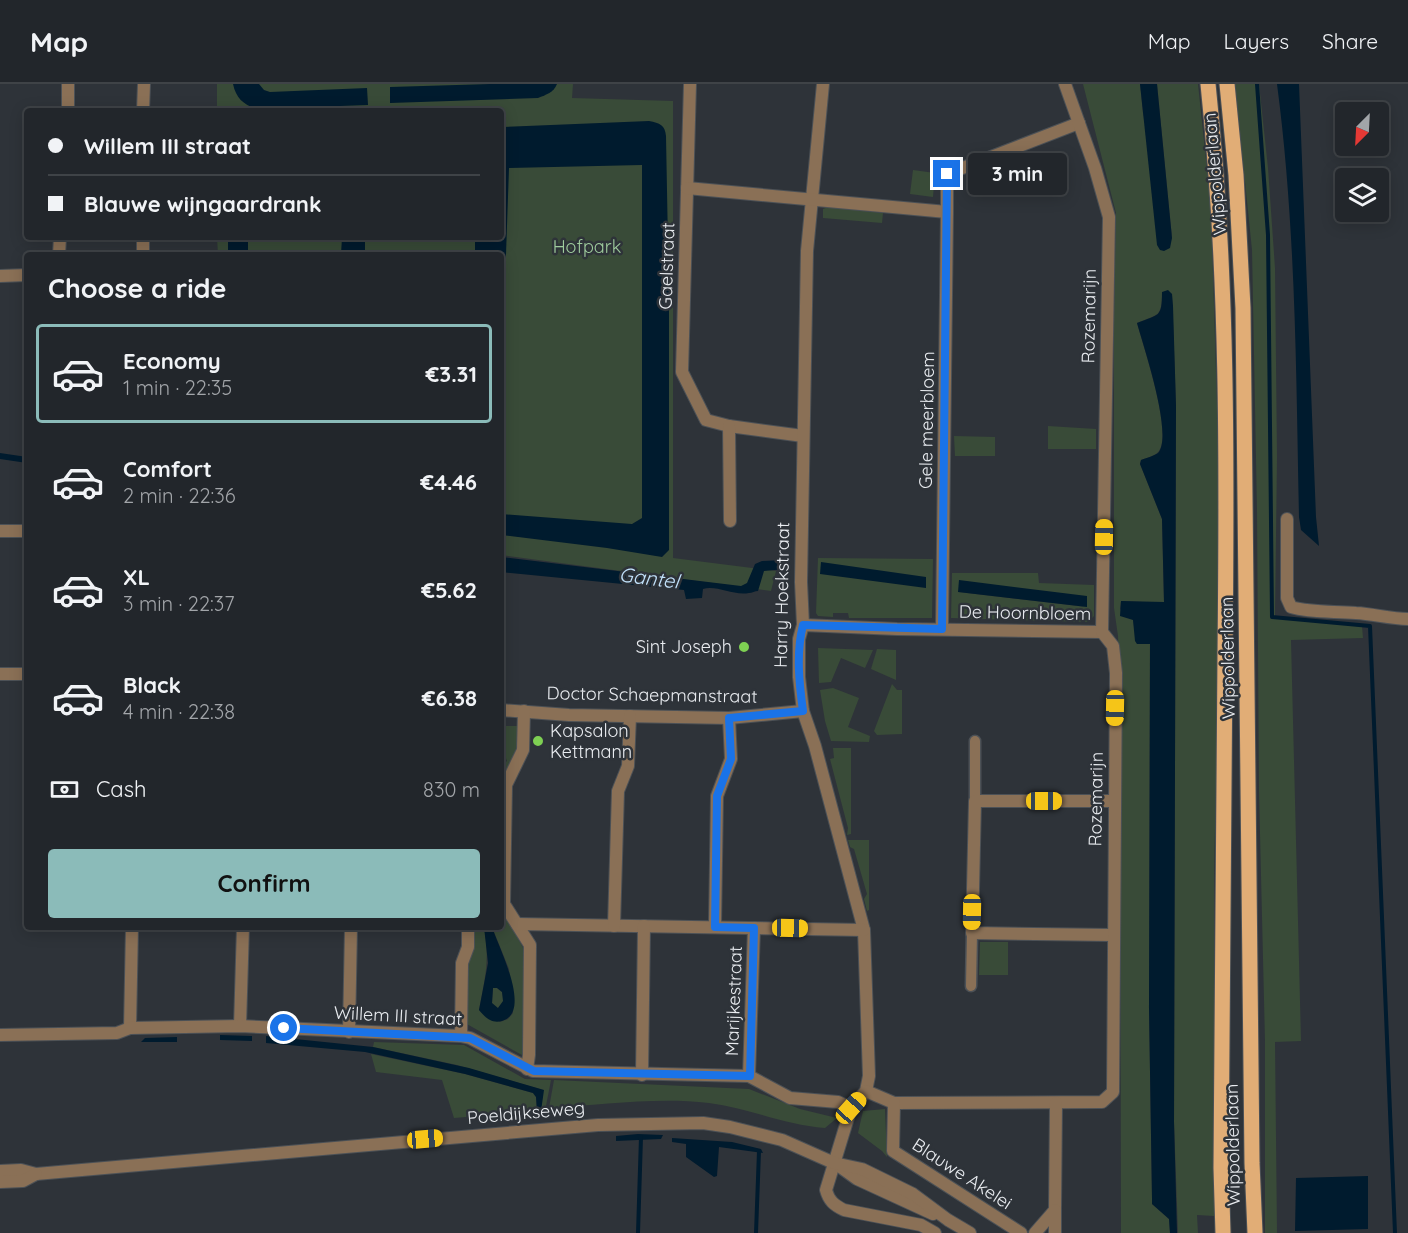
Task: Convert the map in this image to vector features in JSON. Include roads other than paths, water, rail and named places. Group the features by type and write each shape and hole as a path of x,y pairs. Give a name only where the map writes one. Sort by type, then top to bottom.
{"main road":[{"name":"Wippolderlaan","path":"1208,84 1217,173 1224,304 1226,495 1221,1168 1223,1233"},
{"name":"Wippolderlaan","path":"1227,84 1236,175 1243,308 1252,1163 1255,1233"}],"street":[{"path":"68,84 68,108"},
{"path":"143,108 144,84"},
{"name":"Gaelstraat","path":"690,84 682,372 706,420 729,426 803,435"},
{"name":"Harry Hoekstraat","path":"824,84 807,251 801,582 803,625 799,639 799,677 803,711 815,746 864,930 869,1076 866,1091"},
{"name":"Rozemarijn","path":"866,1091 894,1103 1102,1102 1113,1092 1116,674 1113,646 1102,632 1109,217 1095,168 1065,84"},
{"name":"Gele meerbloem","path":"942,629 947,174 1079,123"},
{"path":"687,188 947,212"},
{"path":"0,276 24,275"},
{"path":"729,426 730,521"},
{"path":"1287,519 1287,598 1291,606 1305,611 1359,613 1391,619 1408,619"},
{"path":"0,531 24,531"},
{"name":"De Hoornbloem","path":"803,625 1102,632"},
{"path":"0,674 24,674"},
{"name":"Doctor Schaepmanstraat","path":"504,710 729,718 803,711"},
{"path":"524,711 523,750 506,784 504,904 530,945 530,1046 527,1069"},
{"path":"614,926 618,791 628,765 630,716"},
{"path":"715,927 717,796 731,759 729,718"},
{"path":"971,986 975,741"},
{"path":"975,801 1114,801"},
{"path":"517,924 864,930"},
{"path":"642,1075 644,927"},
{"name":"Marijkestraat","path":"750,1076 754,928"},
{"path":"130,1028 132,930"},
{"path":"240,1026 243,930"},
{"path":"349,1032 351,930"},
{"path":"461,1036 462,963 468,947 468,930"},
{"path":"972,933 1113,935"},
{"name":"Willem III straat","path":"0,1035 117,1033 130,1028 240,1026 461,1036 470,1038 534,1071 750,1076 790,1098 838,1102 851,1108"},
{"path":"866,1091 851,1108 826,1190 834,1204 844,1210 921,1225 935,1233"},
{"path":"1055,1233 1056,1102"},
{"name":"Blauwe Akelei","path":"894,1103 893,1151 1021,1233"},
{"name":"Poeldijkseweg","path":"0,1171 21,1170 36,1174 587,1126 703,1123 782,1140 834,1163 861,1169 913,1194 970,1233"},
{"name":"Poeldijkseweg","path":"0,1182 23,1181 36,1174"},
{"path":"1035,1233 1055,1210"}],"water":[{"path":"233,84 259,84 264,90 270,92 367,88 368,105 254,108 241,100"},
{"path":"557,84 552,91 538,98 390,103 390,87"},
{"path":"1140,84 1157,84 1172,238 1170,248 1164,251 1160,250 1157,245"},
{"path":"1277,84 1299,84 1319,546 1301,530 1299,517 1292,246"},
{"path":"649,121 661,125 664,129 669,299 669,550 662,557 504,535 504,514 632,524 642,518 642,165 509,168 504,312 504,252 475,252 475,240 504,240 504,127"},
{"path":"228,240 248,240 248,252 228,252"},
{"path":"342,240 365,240 365,252 341,252"},
{"path":"1168,290 1172,294 1173,306 1176,406 1174,1122 1177,1233 1170,1233 1169,1219 1152,1204 1149,1008 1150,644 1137,644 1133,620 1120,616 1121,601 1164,602 1162,519 1140,464 1141,460 1158,453 1162,443 1162,429 1156,390 1137,323 1158,314 1162,292"},
{"path":"0,453 24,457 24,463 0,459"},
{"name":"Gantel","path":"504,557 741,586 747,583 755,564 762,561 785,560 785,569 764,571 758,591 743,594 708,588 703,589 702,598 686,599 684,590 504,572"},
{"path":"821,562 926,577 926,588 820,574"},
{"path":"959,580 1087,596 1087,607 958,592"},
{"path":"484,930 493,930 511,978 514,1005 511,1015 498,1022 491,1021 479,1010 488,963","holes":["493,988 502,992 503,1001 498,1008 492,1003"]},
{"path":"220,1035 252,1036 252,1041 220,1040"},
{"path":"266,1036 373,1047 469,1068 544,1090 541,1111 537,1111 536,1097 533,1093 465,1074 365,1052 266,1043"},
{"path":"177,1037 177,1042 141,1042 145,1038"},
{"path":"663,1135 661,1139 616,1141 616,1136"},
{"path":"672,1138 732,1142 761,1149 763,1153 719,1147 717,1176 714,1177 686,1157 686,1144 672,1142"},
{"path":"1368,1176 1368,1229 1295,1231 1296,1178"}],"waterway":[{"path":"1257,84 1268,235 1272,617 1370,626 1395,1233"},
{"path":"638,1233 641,1137"},
{"path":"756,1233 759,1151"}],"place":[{"name":"Sint Joseph","path":"744,647"},
{"name":"Kapsalon Kettmann","path":"538,741"}],"park label":[{"name":"Hofpark","path":"587,247"}]}
